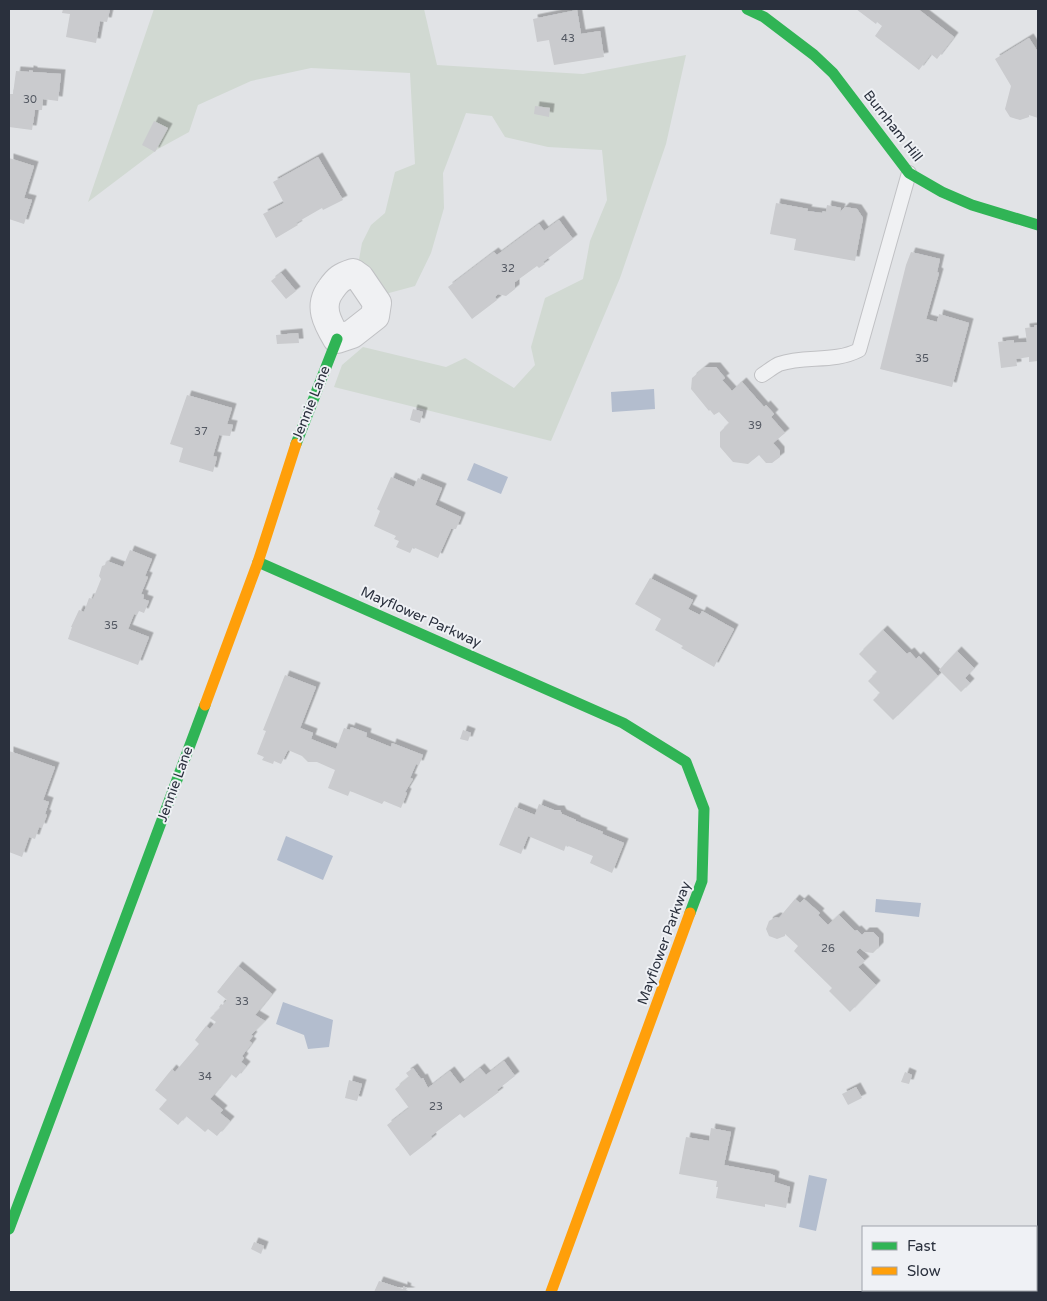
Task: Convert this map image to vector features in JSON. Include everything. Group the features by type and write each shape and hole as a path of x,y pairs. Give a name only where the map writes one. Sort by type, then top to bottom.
{"street":[{"name":"Burnham Hill","path":"747,9 764,17 814,55 833,73 909,173 942,192 972,205 1038,225"},
{"name":"Jennie Lane","path":"9,1228 258,562 292,453 337,339"},
{"name":"Mayflower Parkway","path":"258,562 623,723 686,762 704,809 702,881 550,1292"}],"lane":[{"path":"762,375 776,365 804,358 835,358 849,355 859,350 909,173"}],"shaded area":[{"path":"154,9 424,9 437,65 583,74 686,55 666,144 620,278 551,441 334,387 342,365 363,347 446,367 465,358 514,388 535,365 531,347 545,298 583,279 590,241 607,200 602,150 548,147 505,137 492,116 466,113 443,173 444,208 431,253 415,286 378,296 358,265 362,243 371,225 385,213 395,172 415,164 410,73 311,68 251,81 198,105 189,132 158,149 88,202"}],"water":[{"path":"654,389 655,409 612,412 611,392"},
{"path":"474,463 508,477 501,494 467,480"},
{"path":"286,836 333,856 323,880 277,860"},
{"path":"876,899 921,903 919,917 875,912"},
{"path":"283,1002 333,1020 329,1047 308,1049 304,1035 276,1024"},
{"path":"809,1175 827,1179 816,1231 799,1227"}],"building":[{"path":"63,9 110,9 107,22 100,21 96,43 66,37 70,14 62,13"},
{"path":"856,9 918,9 954,37 937,59 931,54 919,70 875,36 882,26 877,22 876,24"},
{"path":"577,10 581,34 600,31 604,57 554,65 549,40 537,42 533,19"},
{"path":"1029,38 1038,52 1038,118 1029,115 1029,117 1020,120 1010,117 1005,109 1011,86 995,59"},
{"path":"29,70 61,74 58,101 43,99 42,110 35,110 32,130 9,127 9,94 13,94 16,71 29,72"},
{"path":"535,106 550,108 549,117 534,114"},
{"path":"154,121 168,128 155,152 142,145"},
{"path":"318,157 343,200 323,210 322,208 296,223 298,225 276,238 263,214 284,203 273,182"},
{"path":"9,158 34,166 24,198 32,200 24,224 9,219"},
{"path":"776,203 822,213 823,211 826,212 827,205 841,208 840,212 845,207 857,209 863,218 855,261 794,250 796,239 770,234"},
{"path":"559,220 573,239 543,262 545,264 539,268 537,266 515,282 515,289 506,296 498,294 495,297 497,300 472,319 448,287 494,252 497,255 539,224 544,231"},
{"path":"911,252 940,259 937,272 939,273 926,319 937,322 939,314 969,323 952,387 880,369 906,265"},
{"path":"281,273 296,291 286,299 271,281"},
{"path":"1038,325 1038,361 1029,362 1029,357 1016,359 1017,366 1001,368 998,342 1014,340 1014,343 1027,342 1025,328 1034,327"},
{"path":"298,333 299,343 277,344 276,335"},
{"path":"705,367 716,367 725,378 722,380 732,391 742,382 764,407 766,405 774,414 771,417 785,433 773,443 780,451 780,457 772,463 766,463 759,455 748,464 733,462 720,447 720,432 729,423 719,412 714,415 709,411 691,389 692,378"},
{"path":"187,395 232,408 227,424 233,425 230,436 219,435 213,456 217,457 213,472 179,462 183,448 170,444"},
{"path":"413,409 423,412 420,423 410,420"},
{"path":"391,477 414,487 418,478 442,488 435,505 461,517 456,529 451,529 438,558 413,547 410,553 396,547 399,541 394,539 396,536 374,526 380,511 377,509"},
{"path":"130,550 152,559 145,576 148,577 141,594 144,595 143,599 149,601 144,613 139,611 137,615 134,614 128,629 149,637 138,665 68,639 79,610 84,612 89,598 93,599 101,579 99,576 102,566 107,561 123,567"},
{"path":"650,578 693,600 688,609 700,615 702,611 734,629 714,667 655,630 661,619 635,604"},
{"path":"883,630 907,654 910,652 916,659 919,656 938,676 893,720 873,700 880,693 868,681 877,672 859,654"},
{"path":"957,651 974,668 965,678 970,683 961,692 939,670"},
{"path":"285,675 316,687 300,728 313,733 311,739 336,749 344,728 350,730 351,727 367,733 366,737 391,747 392,743 423,755 419,765 416,764 410,778 413,779 405,792 407,793 401,808 384,801 382,804 350,791 348,796 328,788 335,770 317,762 308,762 302,756 288,750 281,764 274,761 273,764 262,760 264,757 257,754 266,731 263,730"},
{"path":"463,730 471,733 468,741 460,739"},
{"path":"9,751 55,767 43,800 49,802 45,814 47,815 42,828 39,827 35,839 29,837 22,857 9,852"},
{"path":"539,804 554,810 560,810 562,814 624,843 612,873 590,863 593,856 566,845 564,851 528,836 521,854 499,845 515,807 535,815"},
{"path":"795,899 800,903 804,899 820,913 818,915 828,925 839,915 855,931 857,930 862,935 865,932 873,932 879,938 879,947 873,953 865,952 860,948 856,952 865,961 858,967 876,985 850,1012 829,991 832,988 794,951 798,946 785,934 785,936 777,939 769,936 766,929 769,921 776,917 779,918"},
{"path":"238,966 272,994 255,1015 265,1021 251,1035 253,1036 249,1041 252,1043 242,1056 244,1058 241,1062 246,1066 236,1078 231,1074 210,1099 223,1110 220,1113 230,1121 217,1136 208,1129 205,1132 186,1116 178,1125 159,1109 167,1100 155,1090 172,1069 175,1072 199,1044 195,1040 206,1026 210,1029 216,1022 210,1018 220,1008 221,1004 223,1005 227,1000 217,992"},
{"path":"504,1061 515,1076 497,1090 499,1092 464,1118 460,1114 431,1136 432,1139 410,1156 387,1125 409,1108 395,1089 409,1077 406,1073 413,1068 421,1079 423,1078 428,1088 450,1071 460,1084 480,1068 486,1075"},
{"path":"905,1072 912,1075 909,1084 901,1082"},
{"path":"349,1080 362,1084 357,1101 345,1098"},
{"path":"856,1087 862,1098 848,1105 842,1094"},
{"path":"711,1128 731,1132 724,1165 771,1174 775,1176 774,1182 790,1187 786,1208 765,1204 765,1207 716,1198 717,1181 679,1174 686,1137 709,1141"},
{"path":"254,1242 264,1246 261,1254 251,1249"},
{"path":"379,1281 403,1289 403,1286 411,1292 374,1292"}],"traffic: fast":[{"path":"747,9 764,17 814,55 833,73 909,173 942,192 972,205 1038,225"},
{"path":"296,444 337,339"},
{"path":"258,562 623,723 686,762 704,809 702,881 690,913"},
{"path":"9,1229 205,705"}],"traffic: slow":[{"path":"205,705 258,562 296,444"},
{"path":"551,1292 690,913"}]}
